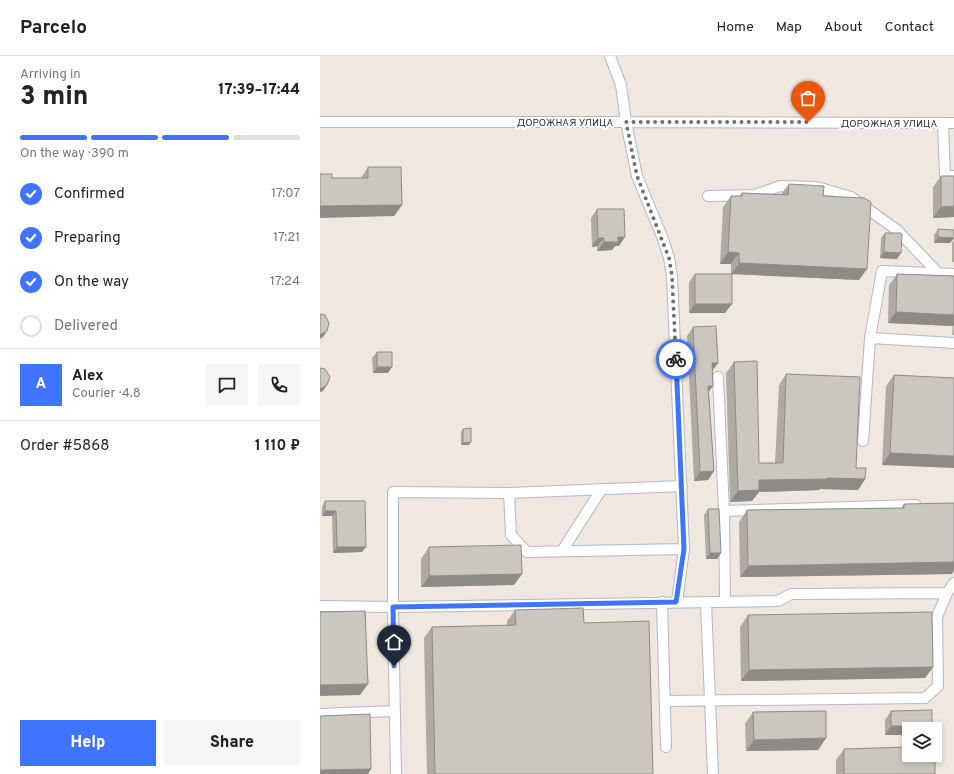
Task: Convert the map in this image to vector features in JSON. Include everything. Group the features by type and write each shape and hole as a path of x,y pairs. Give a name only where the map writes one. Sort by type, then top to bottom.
{"street":[{"path":"610,56 621,85 626,122 637,176 669,258 672,276 684,549 676,602"},
{"name":"ДОРОЖНАЯ УЛИЦА","path":"320,122 954,123"},
{"path":"943,123 945,176 954,176"},
{"path":"708,196 755,195 780,186 817,187 851,197 896,230 938,273"},
{"path":"863,441 870,338 882,271 954,274"},
{"path":"870,338 954,342"},
{"path":"718,377 724,510 725,601"},
{"path":"396,774 393,607 394,492 509,493 682,486"},
{"path":"562,551 601,490"},
{"path":"509,493 511,535 527,552 684,549"},
{"path":"724,510 922,505"},
{"path":"665,701 925,698 938,686 937,617 947,593 954,583"},
{"path":"320,606 393,607 778,601 792,594 947,593"},
{"path":"662,602 666,747"},
{"path":"706,602 713,774"},
{"path":"320,714 395,711"}],"building":[{"path":"368,167 401,167 402,205 320,206 320,174 332,174 332,178 368,178"},
{"path":"941,176 954,176 954,206 941,207"},
{"path":"789,184 824,186 823,196 864,198 871,202 867,269 739,263 739,253 728,252 731,196 742,196 742,193 788,195"},
{"path":"597,209 624,209 625,237 618,237 618,242 604,242 604,238 598,238"},
{"path":"938,229 954,230 954,238 938,237"},
{"path":"885,233 901,233 901,253 884,252"},
{"path":"695,274 732,274 732,304 695,304"},
{"path":"897,274 954,276 954,315 896,312"},
{"path":"320,314 325,315 329,323 327,331 320,335"},
{"path":"716,326 718,363 712,363 713,386 708,386 714,471 700,472 693,327"},
{"path":"377,352 392,352 392,367 377,367"},
{"path":"757,361 759,463 783,463 786,374 860,377 856,468 866,468 865,479 827,478 759,480 759,490 738,491 734,362"},
{"path":"320,368 325,369 330,377 327,385 320,389"},
{"path":"894,375 954,378 954,456 890,453"},
{"path":"471,428 471,442 463,443 463,429"},
{"path":"325,501 365,501 366,547 337,547 336,511 325,511"},
{"path":"954,503 954,562 748,566 747,510 904,508 904,504"},
{"path":"708,509 719,509 721,553 710,553"},
{"path":"521,545 522,574 429,576 429,547"},
{"path":"583,608 584,623 649,621 653,774 435,774 432,627 516,625 515,610"},
{"path":"365,611 368,684 320,685 320,612"},
{"path":"932,612 933,667 749,670 748,615"},
{"path":"932,710 932,722 902,722 902,726 891,726 891,711"},
{"path":"826,711 826,738 754,740 753,712"},
{"path":"370,714 371,769 320,770 320,716"},
{"path":"902,747 902,762 935,762 935,774 844,774 844,749"}],"way so far":[{"path":"676,359 672,276 669,258 663,239 637,176 626,122 808,122"}],"route":[{"path":"394,666 393,607 676,602 684,549 676,359"}]}
